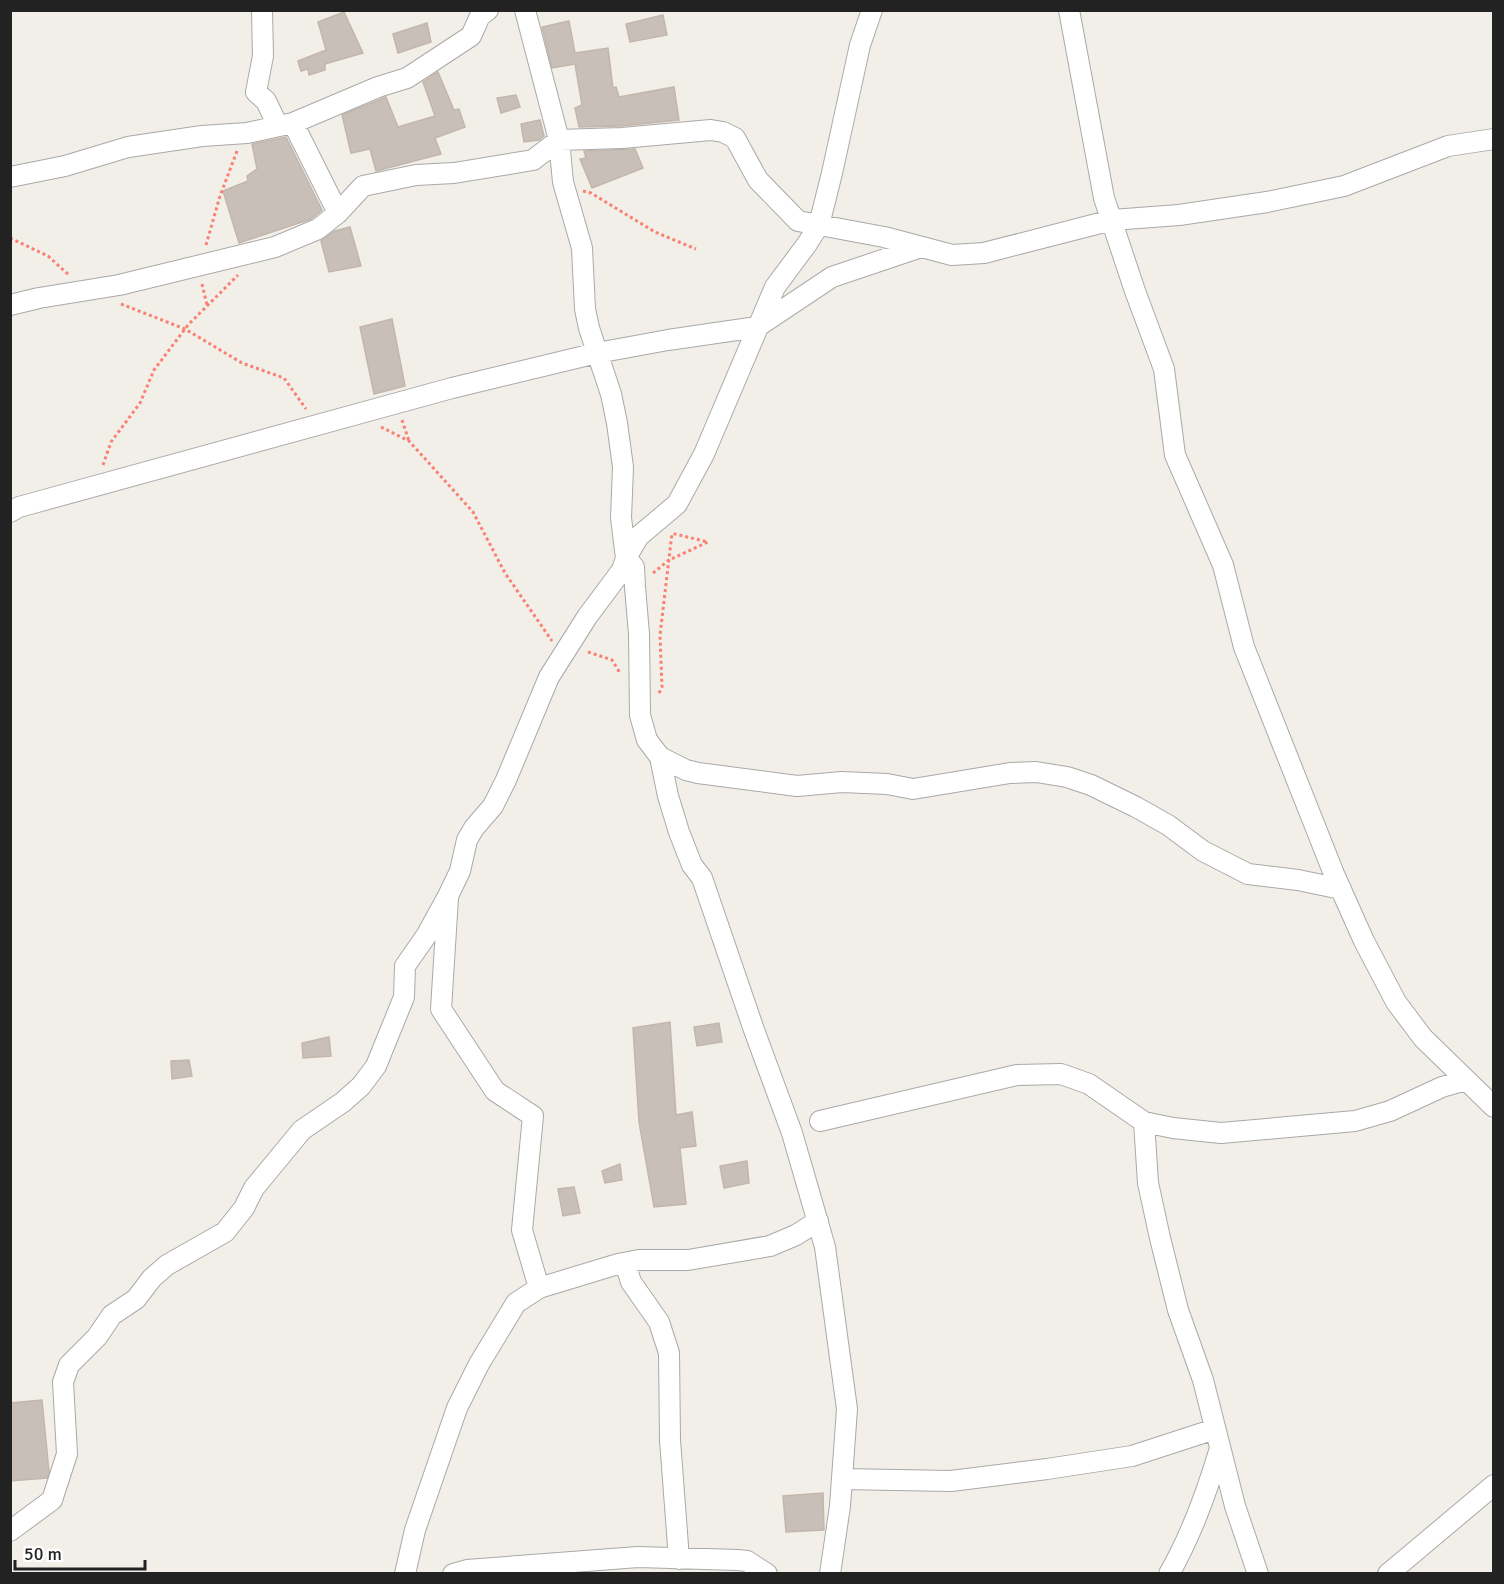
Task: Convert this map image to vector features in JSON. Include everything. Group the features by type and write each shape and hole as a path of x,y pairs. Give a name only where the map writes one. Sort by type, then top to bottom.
{"street":[{"path":"262,10 263,56 256,92 286,125 338,213"},
{"path":"10,177 65,166 128,147 202,136 243,134 286,125 378,87 407,78 471,36 480,16 488,10"},
{"path":"525,10 559,140 565,188 582,248 585,309 611,394 617,423 622,467 621,518 626,558 634,567 639,634 640,716 647,740 660,757 668,796 679,832 692,865 702,878 792,1133 827,1259 847,1409 836,1539 830,1574"},
{"path":"10,1531 52,1500 67,1454 63,1382 69,1365 97,1337 112,1315 136,1299 152,1278 167,1265 225,1232 244,1208 254,1188 302,1130 343,1102 361,1086 376,1066 404,997 405,966 426,936 448,896 460,871 467,840 493,806 506,780 549,677 606,589 622,570 639,536 677,504 704,454 775,287 819,225 860,45 872,10"},
{"path":"1069,10 1097,164 1135,291 1164,369 1178,466 1223,565 1244,647 1299,790 1364,941 1396,1002 1423,1038 1491,1102"},
{"path":"10,306 39,298 119,285 275,247 318,229 338,213 363,186 416,175 454,172 533,159 559,140 622,138 701,130 723,132 735,138 758,180 798,221 884,237 952,255 984,253 1112,220 1201,212 1322,191 1344,186 1448,146 1494,139"},
{"path":"10,512 19,507 452,388 597,353 757,327 832,277 921,247"},
{"path":"660,757 687,770 713,777 797,786 842,782 887,784 913,789 1011,773 1036,772 1068,777 1091,785 1136,807 1168,825 1203,851 1248,874 1298,880 1341,889"},
{"path":"448,896 441,1009 495,1091 533,1116 522,1230 538,1288"},
{"path":"820,1121 1017,1075 1061,1074 1089,1084 1144,1122 1173,1128 1221,1133 1355,1121 1390,1111 1442,1087 1466,1080"},
{"path":"1144,1122 1148,1183 1178,1310 1203,1380 1235,1506 1258,1574"},
{"path":"405,1574 415,1530 457,1408 479,1364 516,1303 538,1288 625,1263 639,1260 688,1260 770,1246 796,1236 818,1221"},
{"path":"625,1263 631,1281 659,1322 669,1353 670,1440 679,1559"},
{"path":"842,1479 951,1481 1047,1469 1132,1456 1215,1429"},
{"path":"1170,1574 1184,1548 1203,1501 1220,1448"},
{"path":"1388,1574 1494,1485"},
{"path":"453,1574 467,1569 638,1557 747,1561 767,1574"}],"path":[{"path":"207,305 202,285 202,266 220,196 243,134"},
{"path":"565,188 591,193 655,232 696,249"},
{"path":"10,238 48,256 86,290"},
{"path":"95,486 111,442 140,403 154,370 185,328 238,275 256,252"},
{"path":"120,304 185,328 242,363 284,378 298,400 320,424"},
{"path":"356,414 409,441 473,512 505,573 562,657 581,650 612,660 623,677"},
{"path":"660,635 677,504"},
{"path":"635,587 669,561 708,542 649,528"}],"building":[{"path":"344,12 363,53 325,64 325,70 309,75 308,69 301,71 298,61 326,50 318,22"},
{"path":"663,15 667,35 630,42 626,24"},
{"path":"569,21 575,53 608,48 613,88 616,87 619,97 674,87 679,120 621,126 579,127 575,108 582,105 575,64 552,68 542,27"},
{"path":"427,23 431,42 398,53 393,34"},
{"path":"438,72 454,110 459,109 465,127 435,138 441,154 376,171 370,149 351,153 342,115 386,97 398,127 435,116 423,82"},
{"path":"516,95 520,107 501,113 497,98"},
{"path":"540,120 544,136 539,140 524,142 521,124"},
{"path":"286,137 322,210 311,219 239,243 223,191 248,181 247,176 257,169 252,144"},
{"path":"635,149 643,168 592,188 580,159 586,158 584,151"},
{"path":"350,227 361,266 329,272 321,241 335,231"},
{"path":"392,319 405,386 374,394 360,327"},
{"path":"670,1022 676,1115 692,1112 696,1146 680,1148 686,1204 654,1207 639,1122 633,1028"},
{"path":"719,1023 722,1042 697,1046 694,1027"},
{"path":"329,1037 331,1056 303,1058 302,1043"},
{"path":"189,1060 192,1076 172,1079 171,1061"},
{"path":"747,1161 749,1183 724,1188 720,1166"},
{"path":"620,1164 622,1180 605,1183 602,1171"},
{"path":"574,1187 580,1213 563,1216 558,1189"},
{"path":"42,1400 49,1472 47,1478 10,1481 10,1403"},
{"path":"823,1493 824,1530 786,1532 783,1496"}]}
